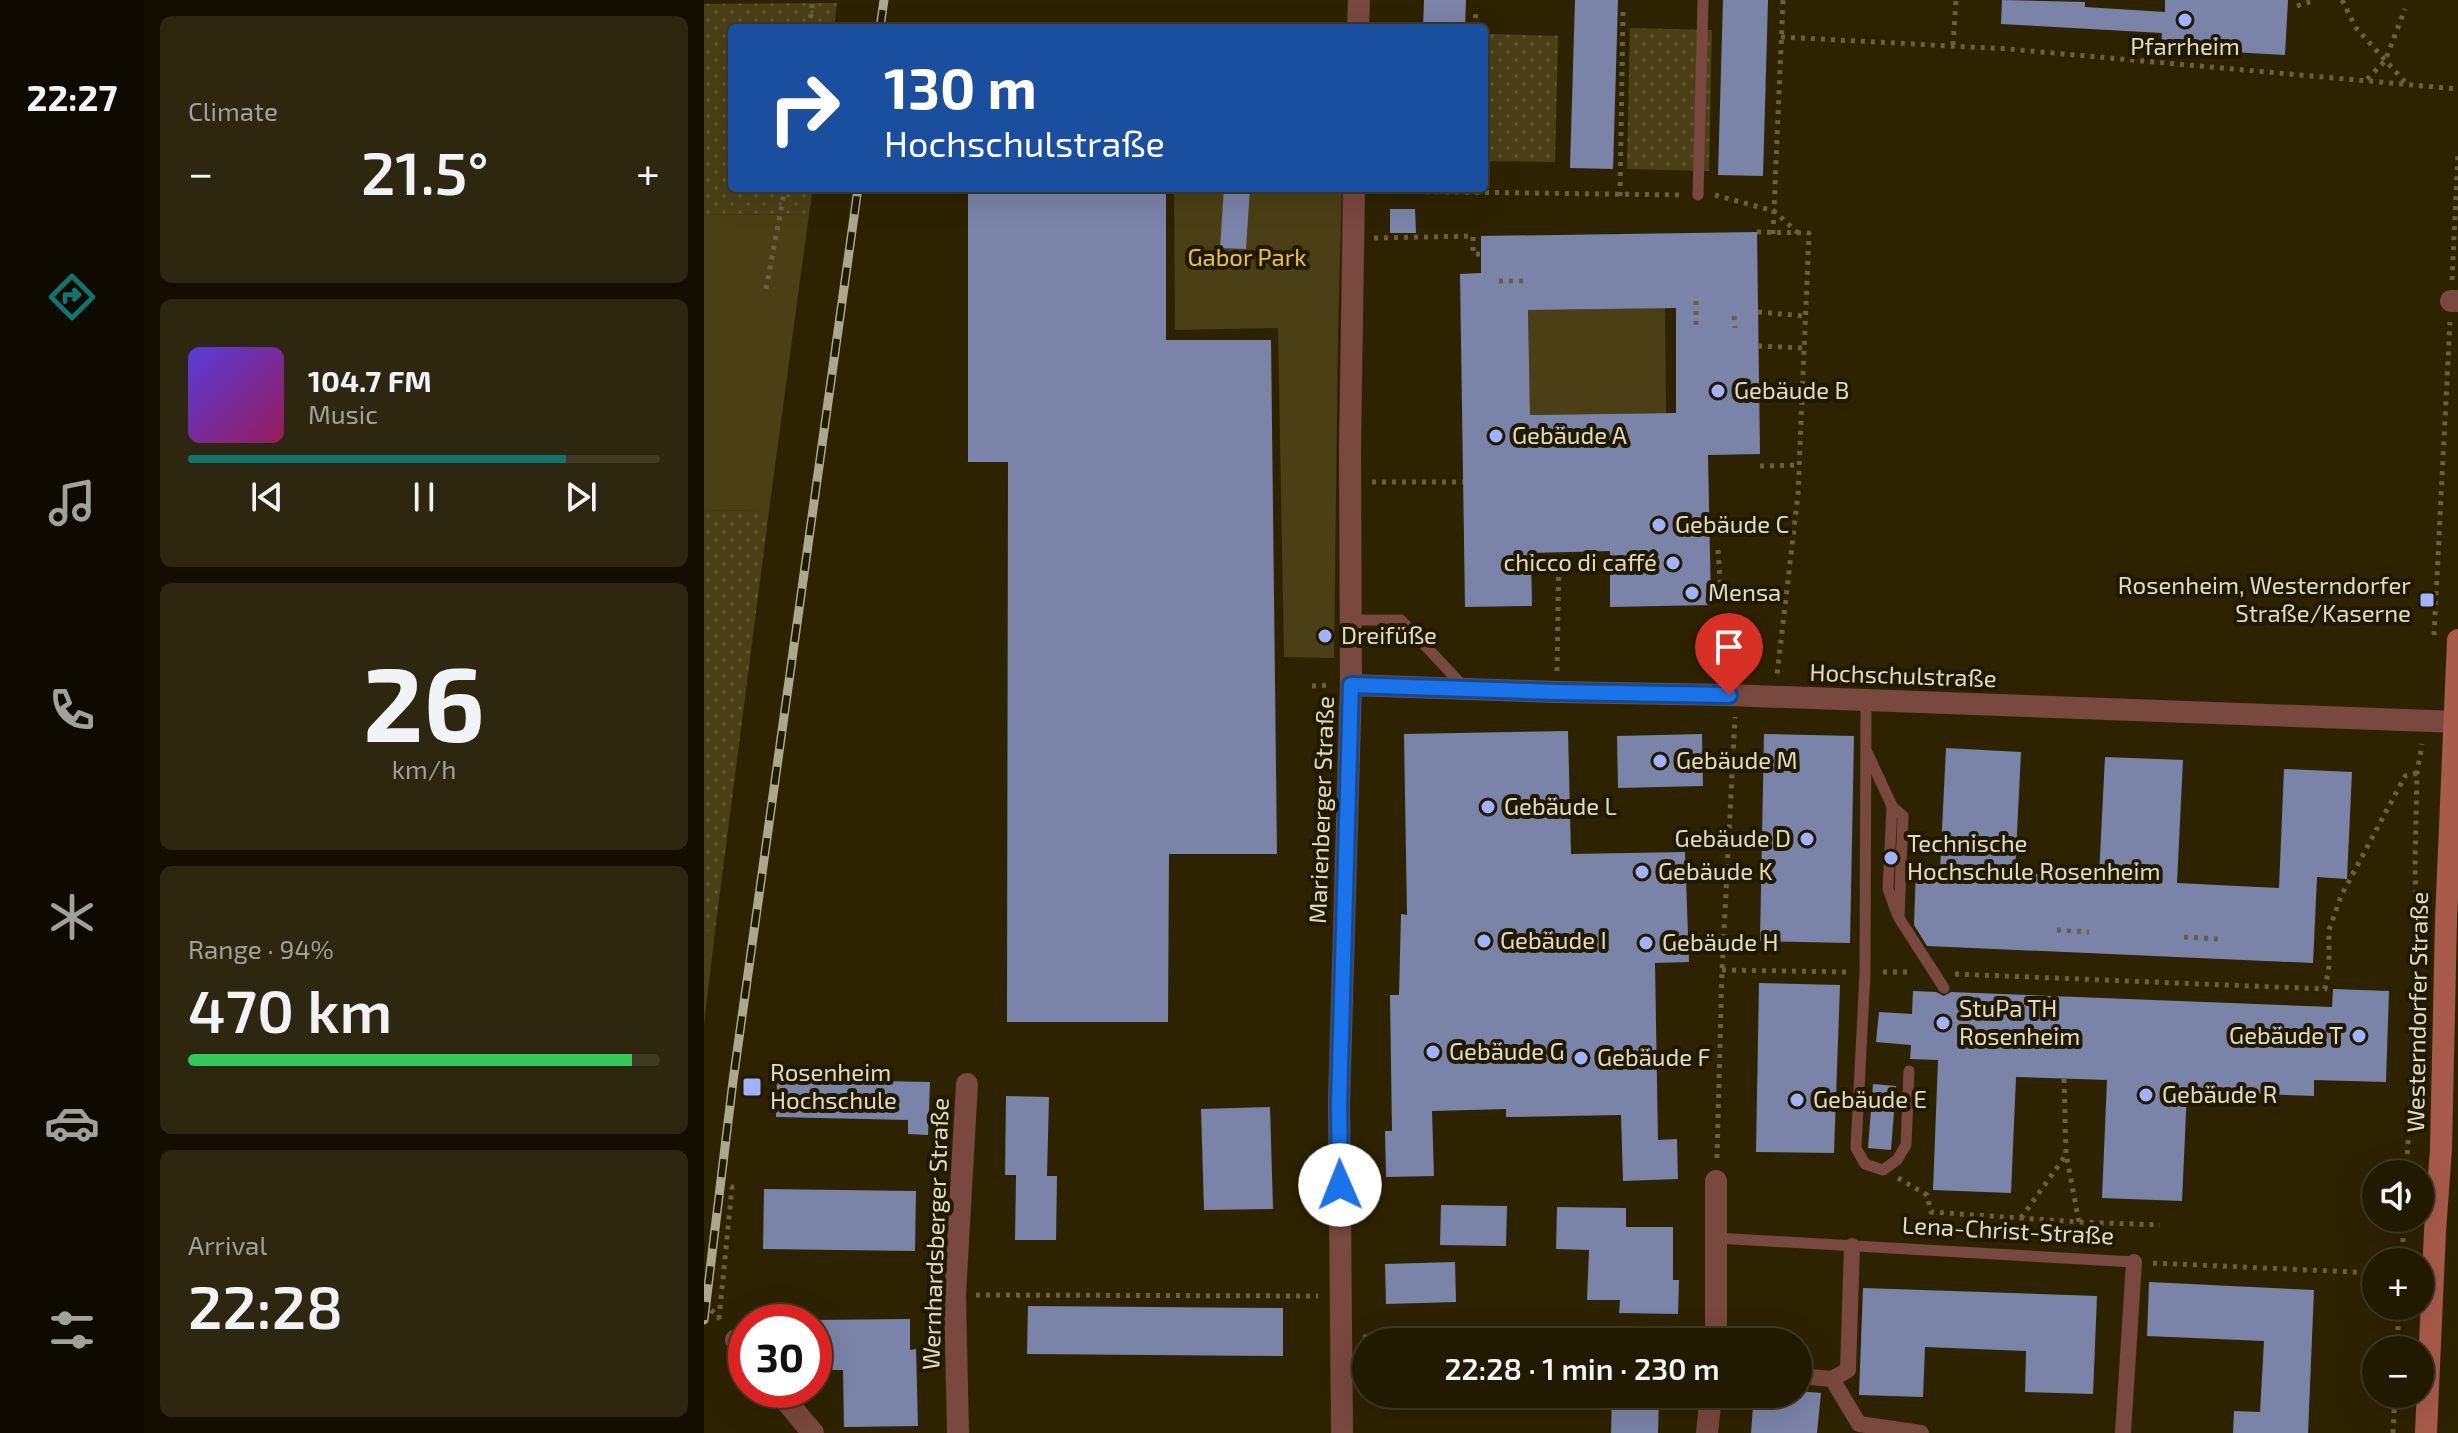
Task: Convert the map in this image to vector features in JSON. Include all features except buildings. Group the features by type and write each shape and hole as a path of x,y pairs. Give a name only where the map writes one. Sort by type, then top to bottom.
{"main road":[{"name":"Westerndorfer Straße","path":"2426,1433 2441,1149 2446,920 2458,640"}],"street":[{"path":"1358,24 1359,0"},
{"name":"Marienberger Straße","path":"1342,1433 1339,1103 1351,685 1354,192"},
{"name":"Hochschulstraße","path":"1351,685 2456,722"},
{"name":"Wernhardsberger Straße","path":"958,1433 955,1295 967,1084"},
{"path":"1716,1181 1716,1328"},
{"path":"1812,1377 1832,1379 1848,1370 1852,1246"},
{"name":"Lena-Christ-Straße","path":"2123,1433 2134,1262"},
{"path":"1832,1379 1859,1424 1921,1433"},
{"path":"792,1408 813,1433"},
{"path":"1707,1433 1710,1408"}],"lane":[{"path":"1698,195 1703,0"},
{"path":"1351,620 1401,620 1465,689"},
{"path":"1866,701 1865,973 1856,1148 1865,1164 1883,1170 1897,1160 1906,1145 1909,1071"},
{"path":"1865,748 1892,806 1903,816 1899,918 1944,988"},
{"name":"Lena-Christ-Straße","path":"1716,1238 2134,1262"}],"path":[{"path":"810,24 813,0"},
{"path":"1773,234 1783,0"},
{"path":"1953,45 1956,0"},
{"path":"2297,6 2315,0"},
{"path":"2342,0 2356,28 2407,83"},
{"path":"1475,24 1476,8"},
{"path":"2366,80 2385,61 2405,9"},
{"path":"1488,191 1620,196 1623,12"},
{"path":"1781,37 1953,45 2458,89"},
{"path":"2434,635 2455,301 2458,153"},
{"path":"766,289 784,192"},
{"path":"1774,211 1798,233"},
{"path":"1757,232 1809,233 1796,510 1775,698"},
{"path":"1353,239 1473,236 1473,254 1481,254"},
{"path":"1499,281 1528,281"},
{"path":"1696,301 1696,330"},
{"path":"1693,311 1694,337"},
{"path":"1758,312 1805,316"},
{"path":"1734,316 1735,328"},
{"path":"1758,346 1804,348"},
{"path":"1759,394 1802,394"},
{"path":"1760,466 1799,465"},
{"path":"1350,482 1463,482"},
{"path":"1718,550 1721,593"},
{"path":"1557,692 1559,552"},
{"path":"1716,1181 1722,970 1736,696"},
{"path":"2407,1160 2418,988 2415,866 2417,773 2427,722"},
{"path":"1943,974 2325,989 2329,966 2329,930 2341,896 2405,776 2417,773"},
{"path":"2057,930 2089,932"},
{"path":"2184,937 2218,939"},
{"path":"1722,970 1928,973"},
{"path":"2064,1079 2066,1154 2079,1222"},
{"path":"2021,1218 2066,1154"},
{"path":"1883,1170 1927,1195 1931,1212 2160,1225"},
{"path":"719,1319 732,1187 726,1186"},
{"path":"2134,1262 2362,1272"},
{"path":"955,1295 1341,1296"},
{"path":"1342,1336 1352,1336"},
{"path":"2393,1433 2394,1408"}],"green space":[{"path":"837,3 834,24 728,24 728,192 812,192 809,214 704,215 704,4"},
{"path":"1630,28 1712,30 1709,171 1627,169"},
{"path":"1489,34 1558,36 1555,162 1488,161"},
{"name":"Gabor Park","path":"1174,192 1342,192 1334,658 1284,657 1278,328 1175,330"},
{"path":"809,214 769,511 704,510 704,215"},
{"path":"1665,308 1666,413 1530,415 1528,310"},
{"path":"704,510 769,511 715,931 704,931"},
{"path":"704,931 715,931 704,1026"}],"railway":[{"path":"881,24 884,0"},
{"path":"704,1320 733,1081 857,192"}],"place":[{"name":"Pfarrheim","path":"2185,20"},
{"name":"Gebäude B","path":"1718,391"},
{"name":"Gebäude A","path":"1496,436"},
{"name":"Gebäude C","path":"1659,525"},
{"name":"chicco di caffé","path":"1673,563"},
{"name":"Mensa","path":"1692,593"},
{"name":"Rosenheim, Westerndorfer Straße/Kaserne","path":"2427,600"},
{"name":"Dreifüße","path":"1325,636"},
{"name":"Gebäude M","path":"1660,761"},
{"name":"Gebäude L","path":"1488,807"},
{"name":"Gebäude D","path":"1807,839"},
{"name":"Technische Hochschule Rosenheim","path":"1891,858"},
{"name":"Gebäude K","path":"1642,872"},
{"name":"Gebäude I","path":"1484,941"},
{"name":"Gebäude H","path":"1646,943"},
{"name":"StuPa TH Rosenheim","path":"1943,1023"},
{"name":"Gebäude T","path":"2359,1036"},
{"name":"Gebäude G","path":"1433,1052"},
{"name":"Gebäude F","path":"1581,1058"},
{"name":"Rosenheim Hochschule","path":"752,1087"},
{"name":"Gebäude R","path":"2146,1095"},
{"name":"Gebäude E","path":"1797,1100"}],"route":[{"path":"1340,1185 1339,1103 1351,685 1729,695"}]}
